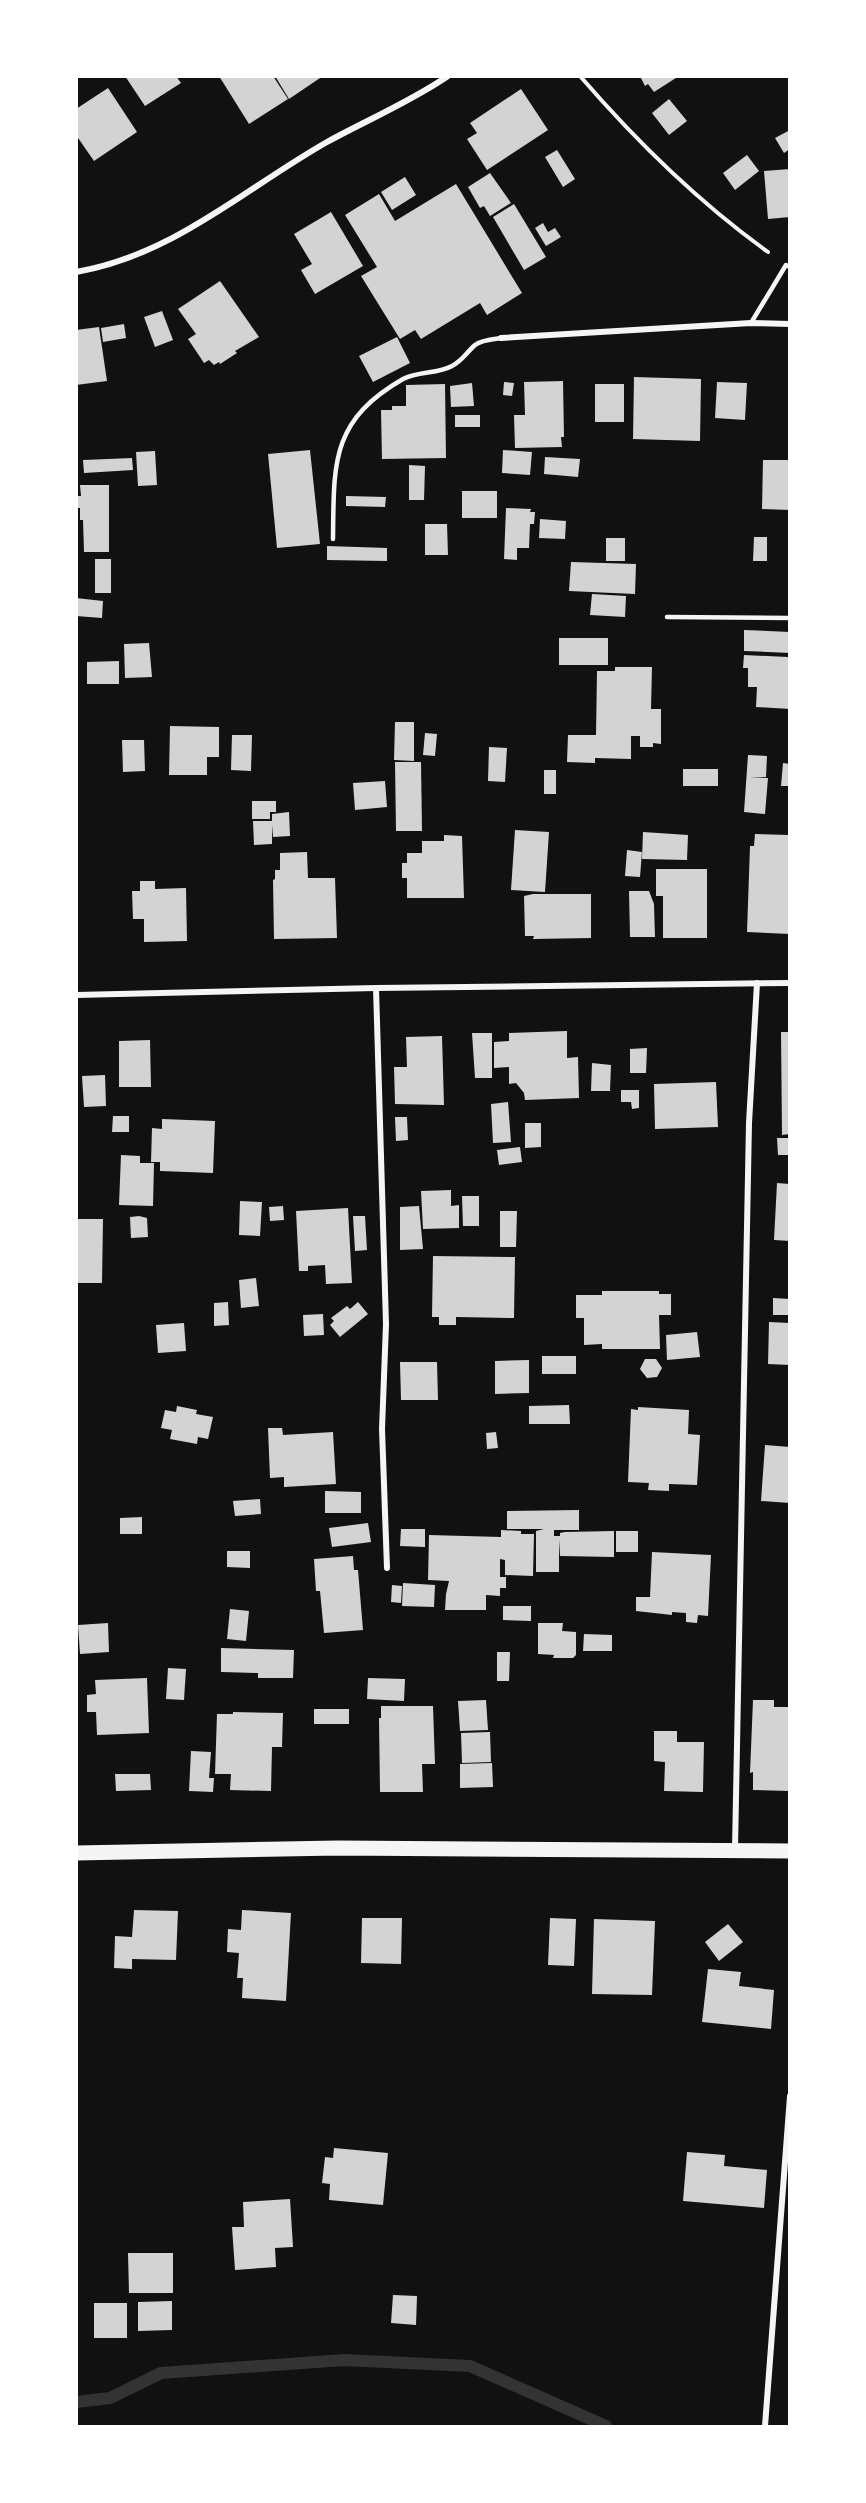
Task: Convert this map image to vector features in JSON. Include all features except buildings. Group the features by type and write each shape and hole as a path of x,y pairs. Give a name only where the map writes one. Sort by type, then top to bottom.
{"main road":[{"path":"76,1853 338,1848 789,1851"}],"street":[{"path":"76,272 151,250 178,236 234,203 326,143 425,92 448,76"},
{"path":"501,338 750,323 789,324"},
{"path":"735,1850 748,1134 758,983"},
{"path":"76,995 376,988 789,983"},
{"path":"376,988 387,1324 382,1429 387,1568"},
{"path":"765,2427 789,2096"}],"lane":[{"path":"750,323 788,266"},
{"path":"333,539 336,458 347,429 367,406 405,378 451,367 477,343 501,338"},
{"path":"667,617 789,618"}],"path":[{"path":"580,76 624,128 677,179 731,226 788,266"}],"waterway":[{"path":"76,2402 110,2398 161,2373 344,2360 470,2366 606,2426"}]}
